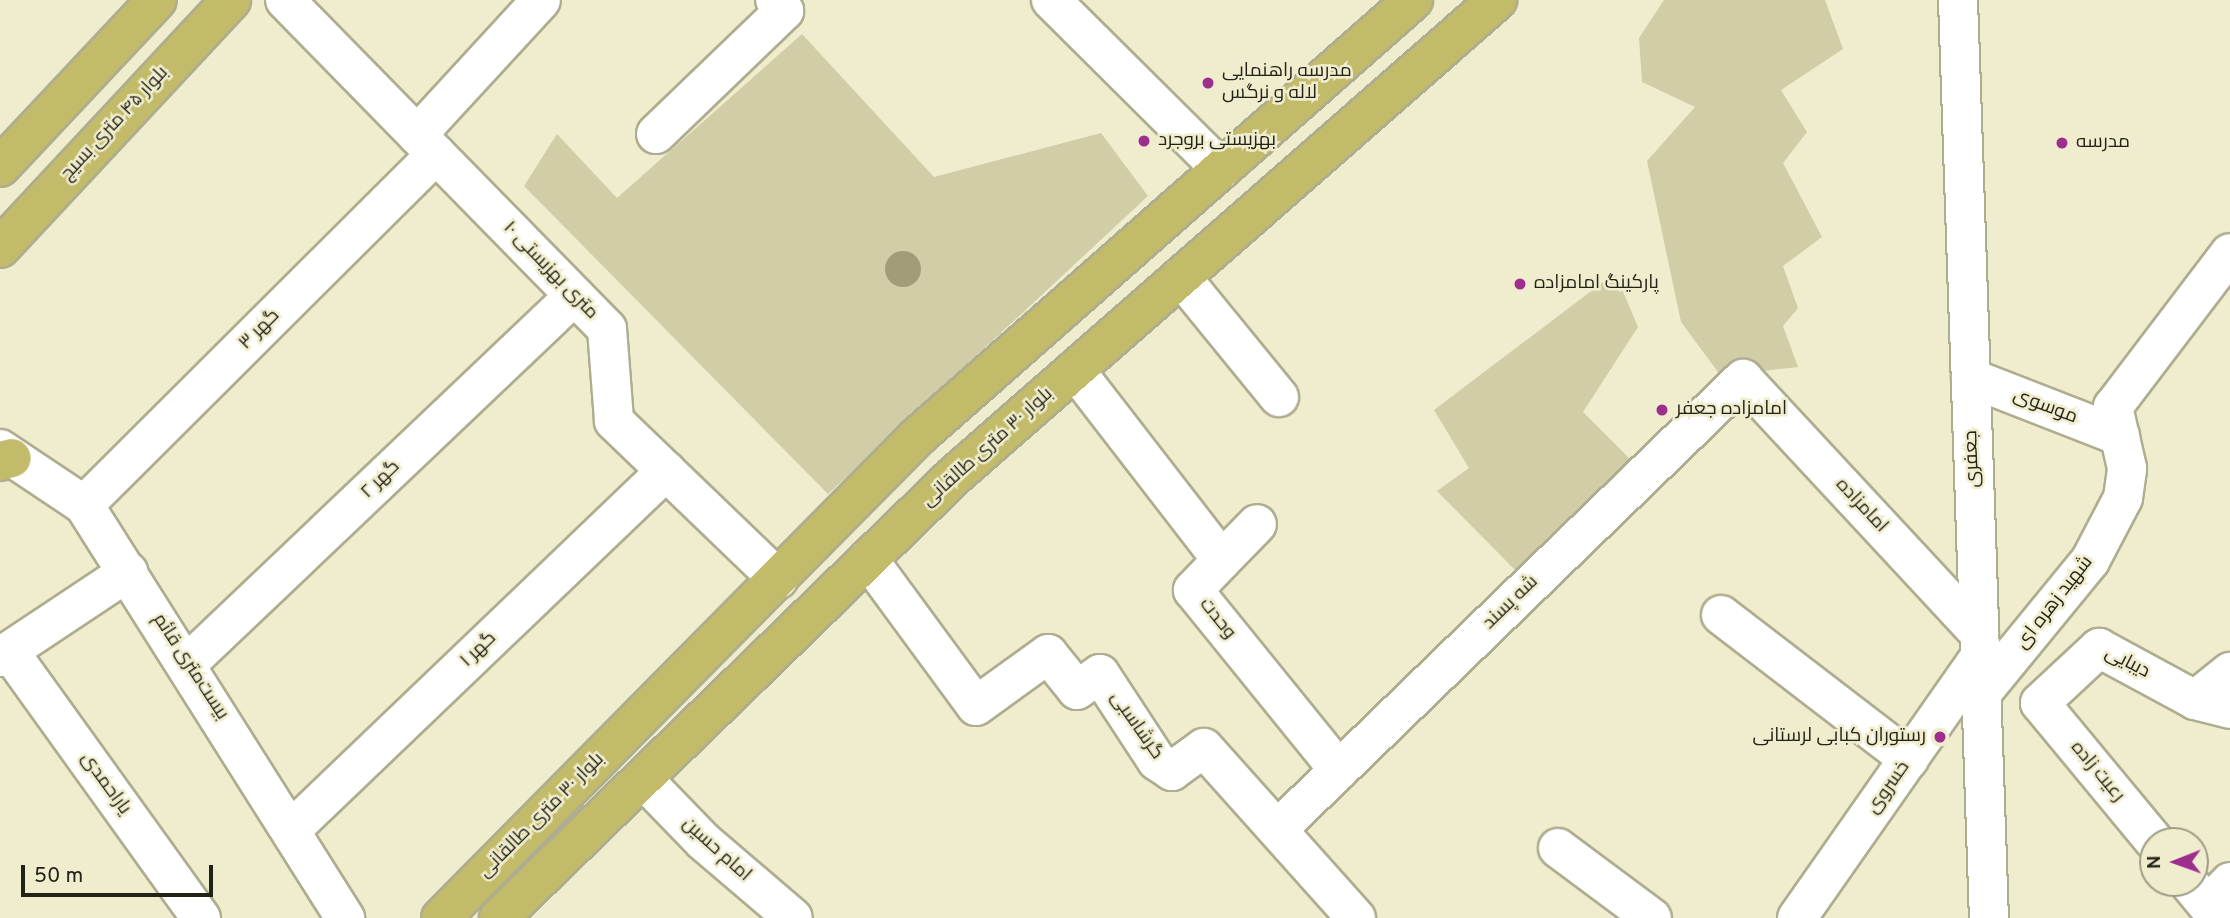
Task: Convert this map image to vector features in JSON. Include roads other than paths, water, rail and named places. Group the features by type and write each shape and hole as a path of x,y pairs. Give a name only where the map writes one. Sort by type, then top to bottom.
{"main road":[{"path":"0,167 157,0"},
{"name":"بلوار ۴۵ متری بسیج","path":"0,248 231,0"},
{"name":"بلوار ۳۰ متری طالقانی","path":"441,918 917,437 1413,0"},
{"name":"بلوار ۳۰ متری طالقانی","path":"502,917 955,475 1497,0"},
{"path":"475,884 502,917"}],"street":[{"name":"۱۰ متری بهزیستی","path":"285,0 607,329 614,421 778,579"},
{"path":"426,144 541,0"},
{"path":"656,134 784,11 775,0"},
{"path":"1051,0 1221,169"},
{"name":"جعفری","path":"1958,0 1989,918"},
{"name":"گهر ۳","path":"84,505 426,144"},
{"name":"شهید زهره ای","path":"1982,694 2090,561 2123,498 2127,468 2113,407 2230,253"},
{"path":"1181,277 1279,397"},
{"name":"گهر ۲","path":"188,663 574,296"},
{"path":"1075,370 1222,560 1257,524"},
{"name":"موسوی","path":"1971,378 2120,436"},
{"name":"امامزاده","path":"1743,379 1980,645"},
{"name":"شه پسند","path":"1279,828 1743,379"},
{"name":"بیست‌متری قائم","path":"4,456 84,505 188,663 345,918"},
{"name":"گهر ۱","path":"292,829 666,471"},
{"name":"گرشاسبی","path":"868,559 976,706 1048,654 1077,690 1100,674 1157,761 1172,771 1204,748 1279,828 1356,918"},
{"name":"وحدت","path":"1222,560 1193,590 1339,770"},
{"path":"5,654 128,572"},
{"path":"1721,615 1909,759"},
{"name":"خسروی","path":"1797,918 1909,759 1980,645"},
{"name":"دیبایی","path":"2040,704 2099,648 2213,704"},
{"name":"یاراحمدی","path":"5,654 201,918"},
{"path":"2213,704 2230,672"},
{"path":"1982,694 2040,704"},
{"name":"رعیت زاده","path":"2040,704 2142,827"},
{"name":"امام حسین","path":"643,779 702,841 793,918"},
{"path":"1558,848 1652,918"}],"place":[{"name":"مدرسه راهنمایی لاله و نرگس","path":"1208,83"},
{"name":"بهزیستی بروجرد","path":"1144,141"},
{"name":"مدرسه","path":"2062,143"},
{"name":"پارکینگ امامزاده","path":"1520,284"},
{"name":"امامزاده جعفر","path":"1662,410"},
{"name":"رستوران کبابی لرستانی","path":"1940,737"}]}
